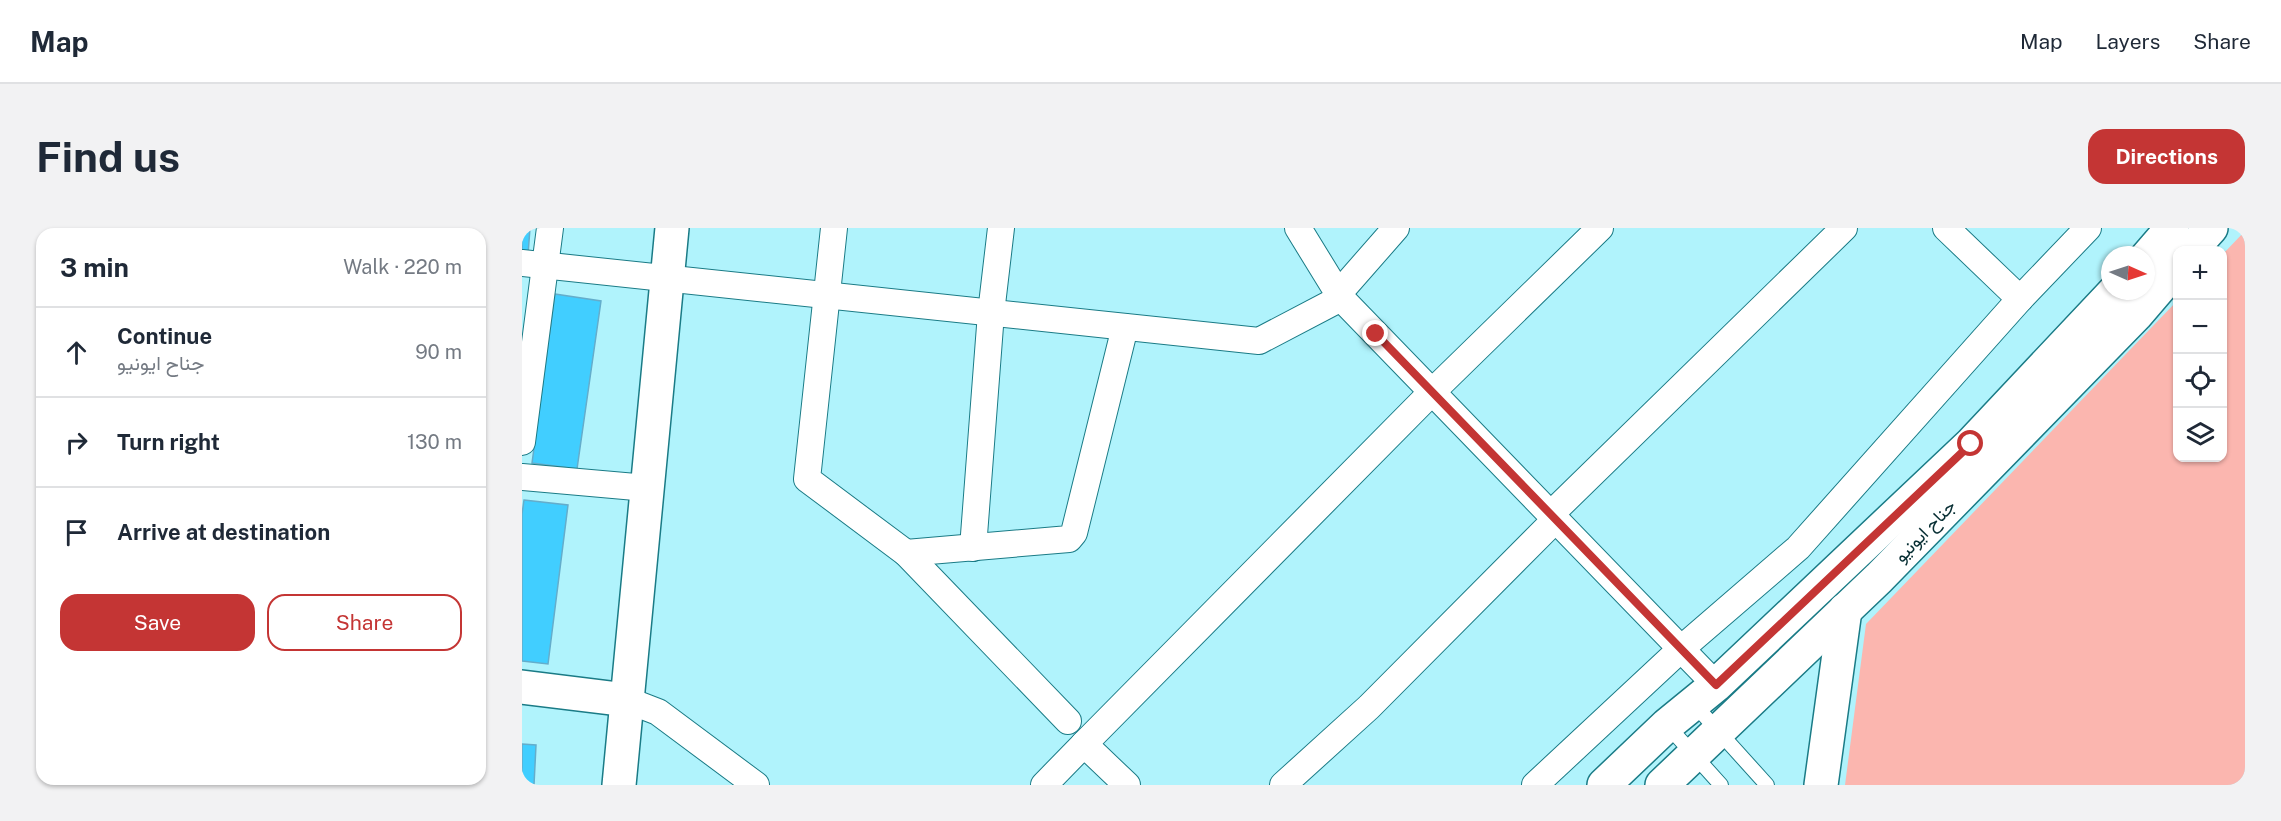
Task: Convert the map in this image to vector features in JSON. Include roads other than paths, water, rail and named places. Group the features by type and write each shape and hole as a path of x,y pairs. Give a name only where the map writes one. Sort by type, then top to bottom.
{"main road":[{"path":"619,785 672,228"},
{"path":"2155,248 2172,228"},
{"path":"2195,246 2211,228"},
{"name":"جناح ایونیو","path":"1662,785 1845,610 2127,323 2173,272"},
{"name":"جناح ایونیو","path":"1604,785 1971,444 2107,300"},
{"path":"1821,785 1845,610"},
{"path":"522,687 627,700"}],"street":[{"path":"522,442 534,264 550,228"},
{"path":"834,228 807,479 906,553 1068,721"},
{"path":"973,548 991,313 1000,228"},
{"path":"1298,228 1340,296 1682,648 1704,694"},
{"path":"534,264 1259,341 1340,296 1396,228"},
{"path":"1044,785 1432,392 1600,228"},
{"path":"1283,785 1369,707 1553,516 1844,228"},
{"path":"1946,228 2020,299"},
{"path":"1534,785 1682,648 1798,548 2020,299 2088,228"},
{"path":"906,553 1069,539 1074,533 1125,327"},
{"path":"522,477 647,488"},
{"path":"627,700 658,712 756,785"},
{"path":"1084,744 1127,785"}],"lane":[{"path":"1704,694 1718,731 1767,785"},
{"path":"1667,725 1721,785"}]}
